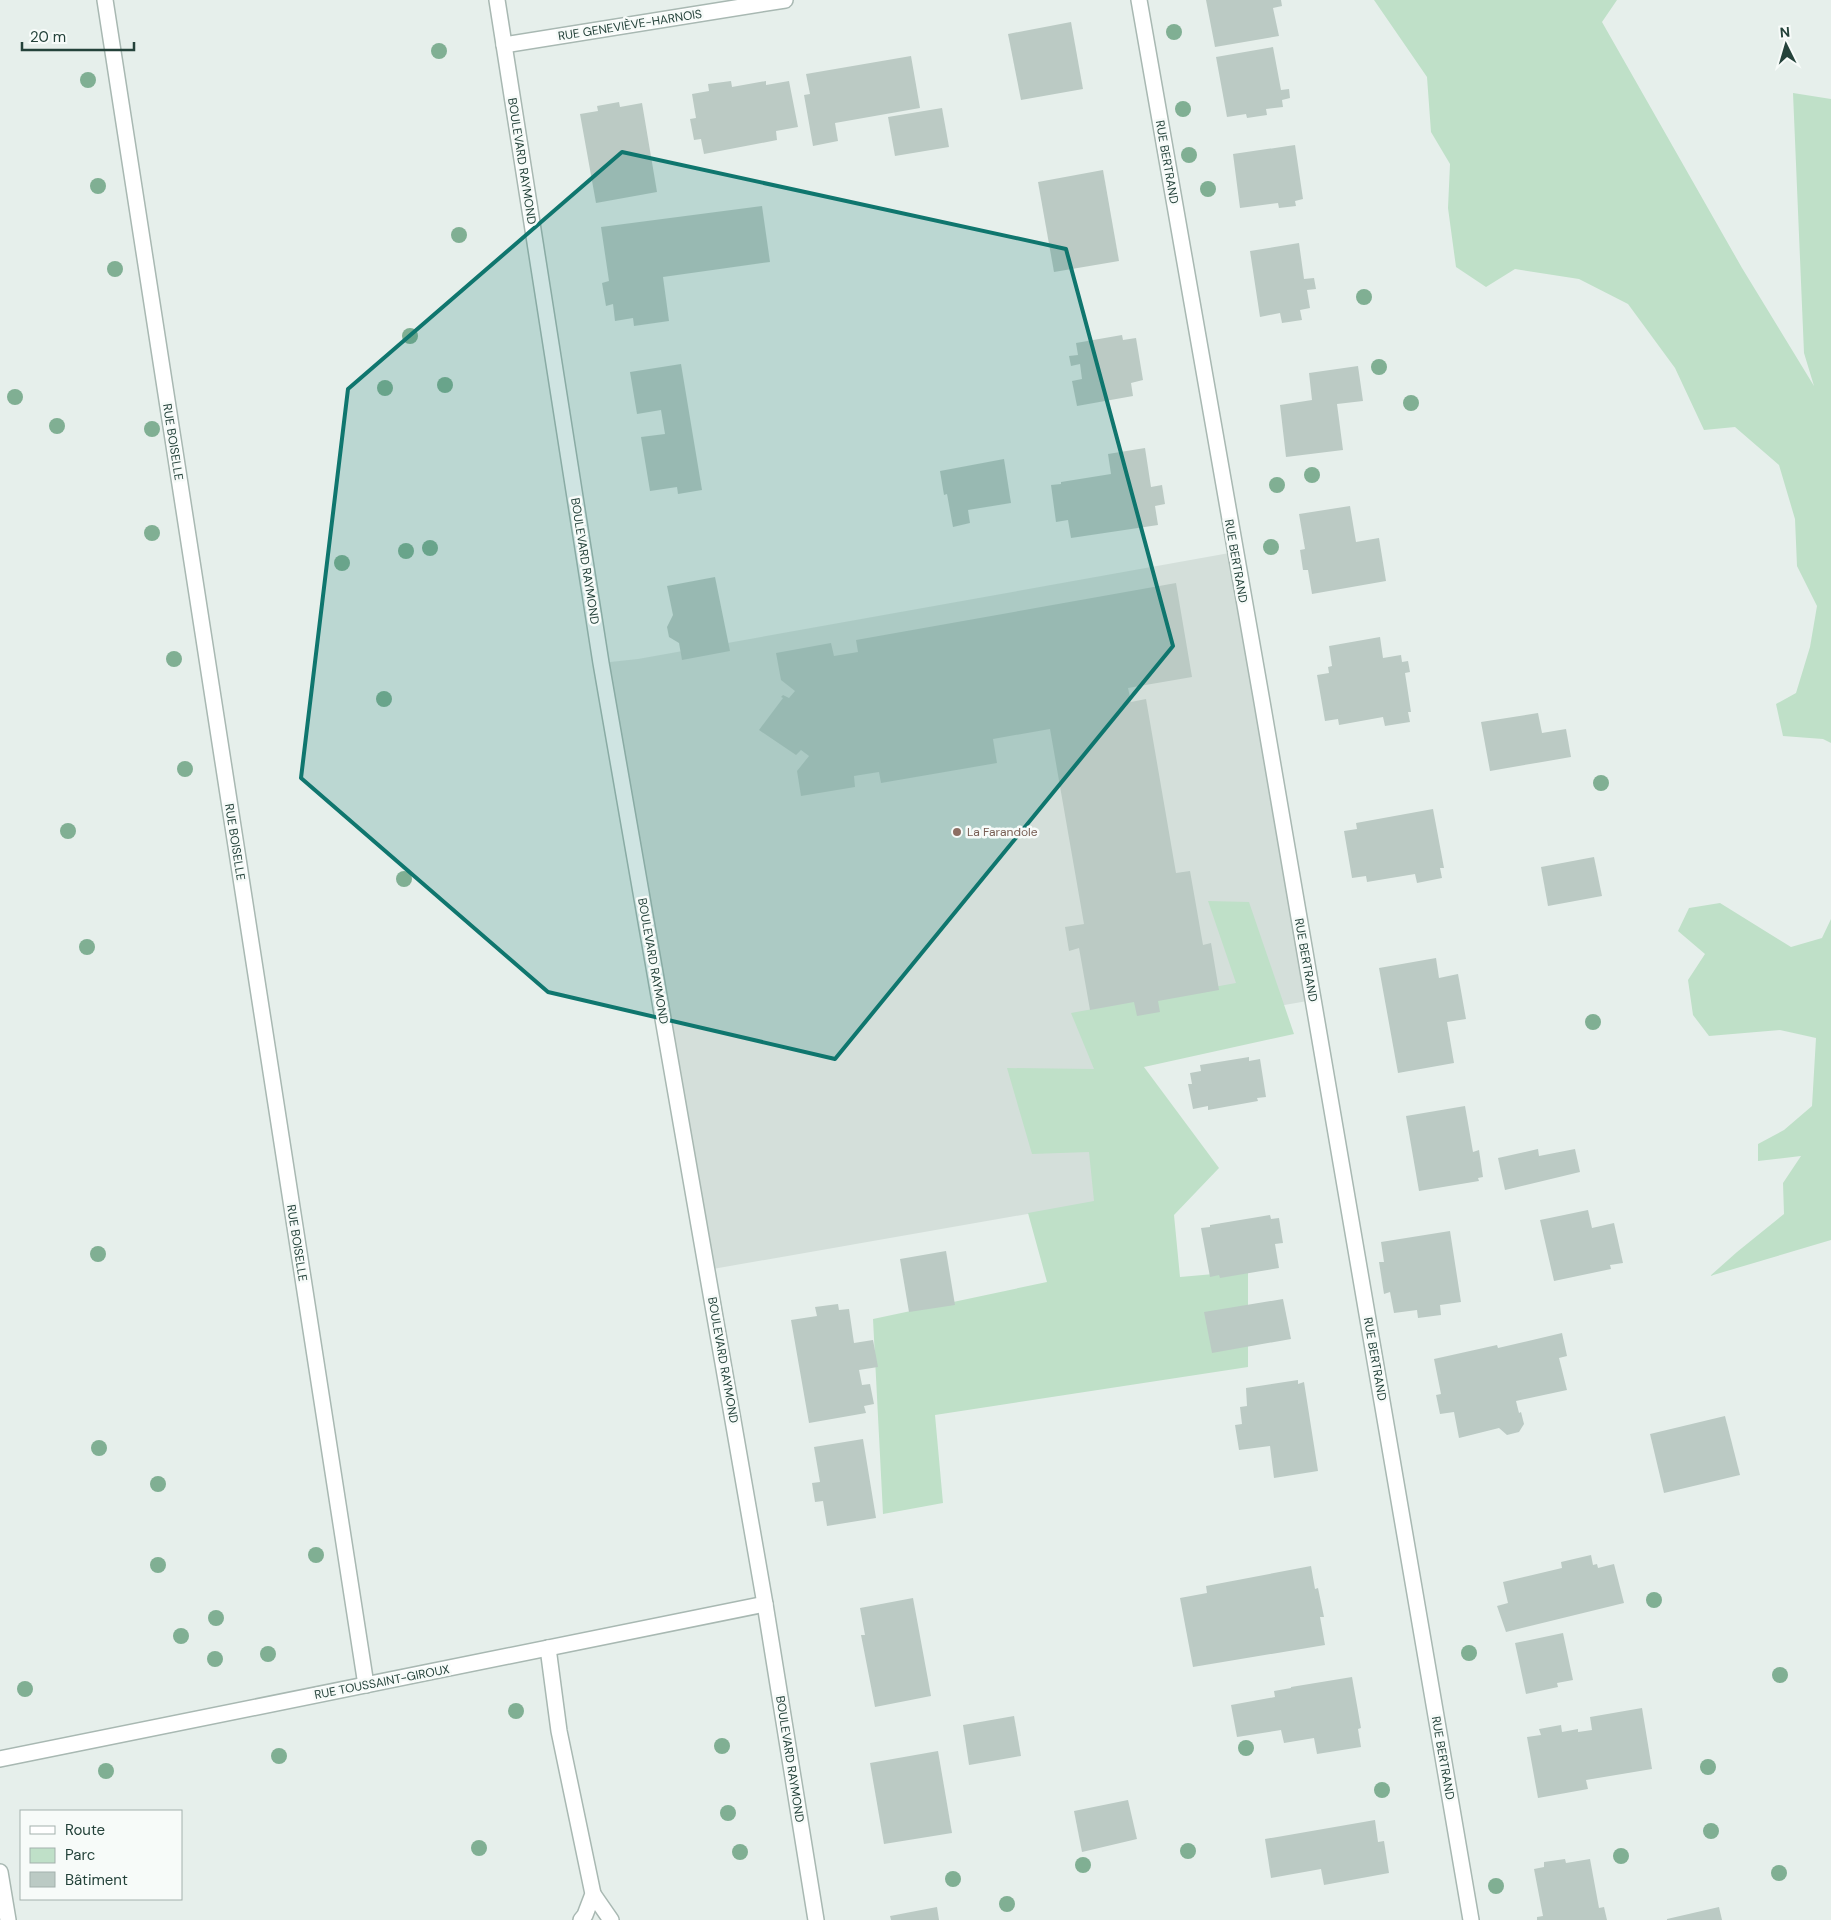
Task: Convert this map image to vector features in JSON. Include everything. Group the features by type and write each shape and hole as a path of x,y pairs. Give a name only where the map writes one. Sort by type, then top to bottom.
{"street":[{"name":"RUE BOISELLE","path":"104,0 366,1685"},
{"name":"BOULEVARD RAYMOND","path":"497,0 603,672 764,1604 816,1920"},
{"name":"RUE GENEVIÈVE-HARNOIS","path":"504,45 785,0"},
{"name":"RUE BERTRAND","path":"1139,0 1261,696 1471,1920"},
{"name":"RUE TOUSSAINT-GIROUX","path":"0,1759 764,1604"},
{"path":"548,1648 559,1731 593,1894 611,1920"},
{"path":"0,1872 8,1920"},
{"path":"581,1920 585,1915 593,1894"}],"highlighted area":[{"path":"622,152 1066,249 1173,646 835,1059 548,992 301,778 348,389"}],"shaded area":[{"name":"La Farandole","path":"1235,552 1313,1000 1125,1033 1153,1192 707,1270 601,663 638,659"}],"green space":[{"path":"1374,0 1617,0 1602,22 1742,268 1814,386 1804,353 1793,93 1831,99 1831,743 1823,739 1783,736 1776,704 1796,693 1810,647 1817,606 1797,566 1795,519 1779,465 1735,427 1704,430 1675,368 1628,304 1579,279 1515,269 1486,287 1456,267 1448,208 1450,164 1431,132 1427,77"},
{"path":"1208,901 1249,902 1294,1034 1144,1067 1219,1168 1174,1215 1180,1277 1248,1271 1248,1367 935,1415 943,1503 883,1514 873,1319 1047,1282 1028,1213 1094,1201 1089,1152 1032,1154 1007,1068 1094,1069 1071,1013 1236,983"},
{"path":"1720,903 1791,947 1822,938 1831,919 1831,1240 1710,1276 1784,1214 1783,1183 1801,1156 1758,1161 1758,1144 1784,1130 1812,1106 1816,1038 1780,1030 1709,1036 1693,1015 1688,980 1705,954 1678,931 1689,908"}],"building":[{"path":"1206,0 1281,0 1282,6 1273,8 1279,36 1215,47"},
{"path":"1071,22 1083,89 1021,100 1008,34"},
{"path":"1273,47 1281,90 1289,89 1290,98 1282,100 1283,107 1266,109 1267,115 1247,118 1246,114 1227,117 1216,57"},
{"path":"911,56 920,108 835,123 838,141 813,146 804,95 810,94 806,74"},
{"path":"731,81 732,87 766,81 766,85 789,81 798,127 776,131 777,140 704,154 701,139 694,140 690,119 696,118 692,94 709,91 708,84"},
{"path":"619,102 620,107 642,103 657,192 596,203 580,114 598,111 597,106"},
{"path":"942,108 949,147 895,156 888,117"},
{"path":"1295,145 1303,199 1295,201 1296,206 1279,208 1278,203 1240,208 1233,154"},
{"path":"1103,170 1119,261 1054,272 1038,182"},
{"path":"762,206 770,262 663,277 669,321 634,326 633,318 615,321 613,304 606,306 602,283 609,281 601,227"},
{"path":"1299,243 1304,279 1314,278 1316,289 1307,290 1310,308 1300,310 1302,320 1282,323 1280,313 1260,317 1250,251"},
{"path":"1122,335 1123,340 1136,338 1143,380 1131,383 1133,396 1077,406 1072,381 1082,379 1080,364 1071,366 1069,356 1078,355 1076,343"},
{"path":"681,364 702,490 678,494 677,487 650,491 641,437 665,434 661,410 637,414 630,372"},
{"path":"1358,366 1363,401 1337,404 1343,450 1286,457 1280,405 1312,400 1309,373"},
{"path":"1145,448 1151,487 1162,485 1165,504 1155,506 1158,525 1071,538 1068,520 1056,522 1051,485 1111,474 1108,454"},
{"path":"1004,459 1011,503 968,510 970,523 953,527 947,494 944,495 940,471"},
{"path":"1350,506 1356,542 1379,538 1386,581 1312,594 1308,570 1303,570 1300,550 1305,549 1299,514"},
{"path":"715,577 730,651 682,660 679,643 669,637 667,627 673,615 667,586"},
{"path":"1176,583 1192,677 1128,688 1131,702 1146,699 1176,873 1190,871 1203,945 1211,943 1219,990 1158,1001 1160,1012 1137,1016 1134,1002 1090,1010 1079,948 1069,951 1065,927 1084,924 1050,729 993,739 997,763 881,783 879,772 854,776 855,787 801,796 797,771 809,756 801,750 796,755 759,730 783,698 781,697 783,695 789,698 795,691 781,680 776,653 831,643 834,656 858,652 856,640"},
{"path":"1380,637 1383,658 1401,655 1402,662 1408,661 1410,672 1405,673 1411,712 1408,712 1410,722 1385,726 1383,717 1339,725 1338,719 1325,721 1317,675 1329,673 1328,667 1332,666 1329,646"},
{"path":"1538,713 1542,733 1566,729 1571,757 1490,771 1481,722"},
{"path":"1433,809 1444,868 1440,868 1442,878 1417,883 1415,874 1367,882 1366,876 1352,878 1344,831 1357,829 1356,823"},
{"path":"1594,857 1602,896 1548,906 1541,867"},
{"path":"1436,958 1439,978 1458,974 1466,1019 1447,1022 1454,1063 1398,1073 1379,968"},
{"path":"1249,1057 1249,1061 1260,1059 1266,1097 1257,1098 1258,1101 1208,1110 1208,1106 1193,1109 1188,1084 1192,1084 1190,1073 1201,1071 1200,1065"},
{"path":"1465,1106 1473,1152 1479,1150 1483,1177 1478,1178 1479,1181 1419,1191 1406,1116"},
{"path":"1538,1149 1539,1156 1575,1149 1580,1172 1505,1190 1498,1158"},
{"path":"1588,1210 1592,1228 1614,1223 1623,1263 1610,1265 1611,1269 1554,1281 1540,1220"},
{"path":"1270,1215 1271,1219 1279,1218 1283,1243 1275,1244 1279,1268 1220,1278 1219,1275 1210,1277 1201,1228"},
{"path":"1450,1231 1461,1302 1440,1305 1441,1315 1418,1318 1417,1310 1394,1313 1390,1292 1384,1294 1379,1262 1384,1262 1381,1242"},
{"path":"946,1251 955,1305 909,1312 900,1259"},
{"path":"1283,1299 1291,1339 1212,1353 1204,1312"},
{"path":"838,1304 839,1310 849,1309 854,1343 873,1340 878,1367 859,1370 862,1385 870,1384 874,1404 864,1406 866,1413 809,1423 791,1320 817,1316 815,1307"},
{"path":"1562,1333 1567,1356 1559,1358 1567,1390 1516,1401 1524,1424 1519,1432 1507,1435 1499,1428 1459,1438 1454,1412 1440,1414 1436,1395 1441,1394 1434,1359 1497,1345 1498,1348"},
{"path":"1298,1380 1298,1384 1304,1382 1318,1471 1274,1478 1270,1446 1239,1450 1235,1425 1242,1424 1240,1407 1247,1406 1246,1388"},
{"path":"1725,1416 1740,1475 1664,1493 1650,1434"},
{"path":"863,1439 876,1518 827,1526 823,1501 815,1502 812,1483 820,1482 814,1447"},
{"path":"1591,1555 1593,1565 1597,1564 1598,1568 1614,1564 1624,1603 1506,1632 1497,1606 1508,1603 1503,1582 1562,1568 1561,1562"},
{"path":"1311,1566 1315,1589 1318,1588 1324,1617 1320,1617 1325,1645 1193,1667 1180,1598 1207,1593 1206,1586"},
{"path":"913,1598 931,1696 875,1707 861,1635 865,1635 860,1608"},
{"path":"1563,1633 1573,1680 1557,1683 1558,1687 1526,1694 1515,1643"},
{"path":"1352,1677 1361,1728 1358,1729 1361,1747 1317,1754 1314,1738 1284,1743 1281,1730 1237,1737 1231,1705 1275,1697 1274,1691 1291,1687"},
{"path":"1642,1708 1652,1769 1586,1780 1588,1789 1538,1798 1527,1737 1541,1735 1539,1729 1561,1725 1562,1732 1578,1729 1578,1732 1592,1730 1590,1717"},
{"path":"1014,1716 1021,1756 969,1765 963,1725"},
{"path":"938,1751 952,1833 884,1844 870,1763"},
{"path":"1128,1800 1137,1839 1082,1852 1074,1811"},
{"path":"1375,1820 1378,1842 1384,1841 1389,1873 1324,1885 1321,1869 1271,1878 1265,1839"},
{"path":"1565,1859 1566,1863 1590,1859 1599,1908 1604,1907 1607,1920 1537,1920 1537,1917 1543,1916 1534,1869 1544,1867 1544,1862"},
{"path":"937,1907 939,1920 891,1920 890,1916"},
{"path":"1719,1907 1722,1920 1667,1920 1667,1919"}],"place":[{"name":"La Farandole","path":"957,832"}]}
